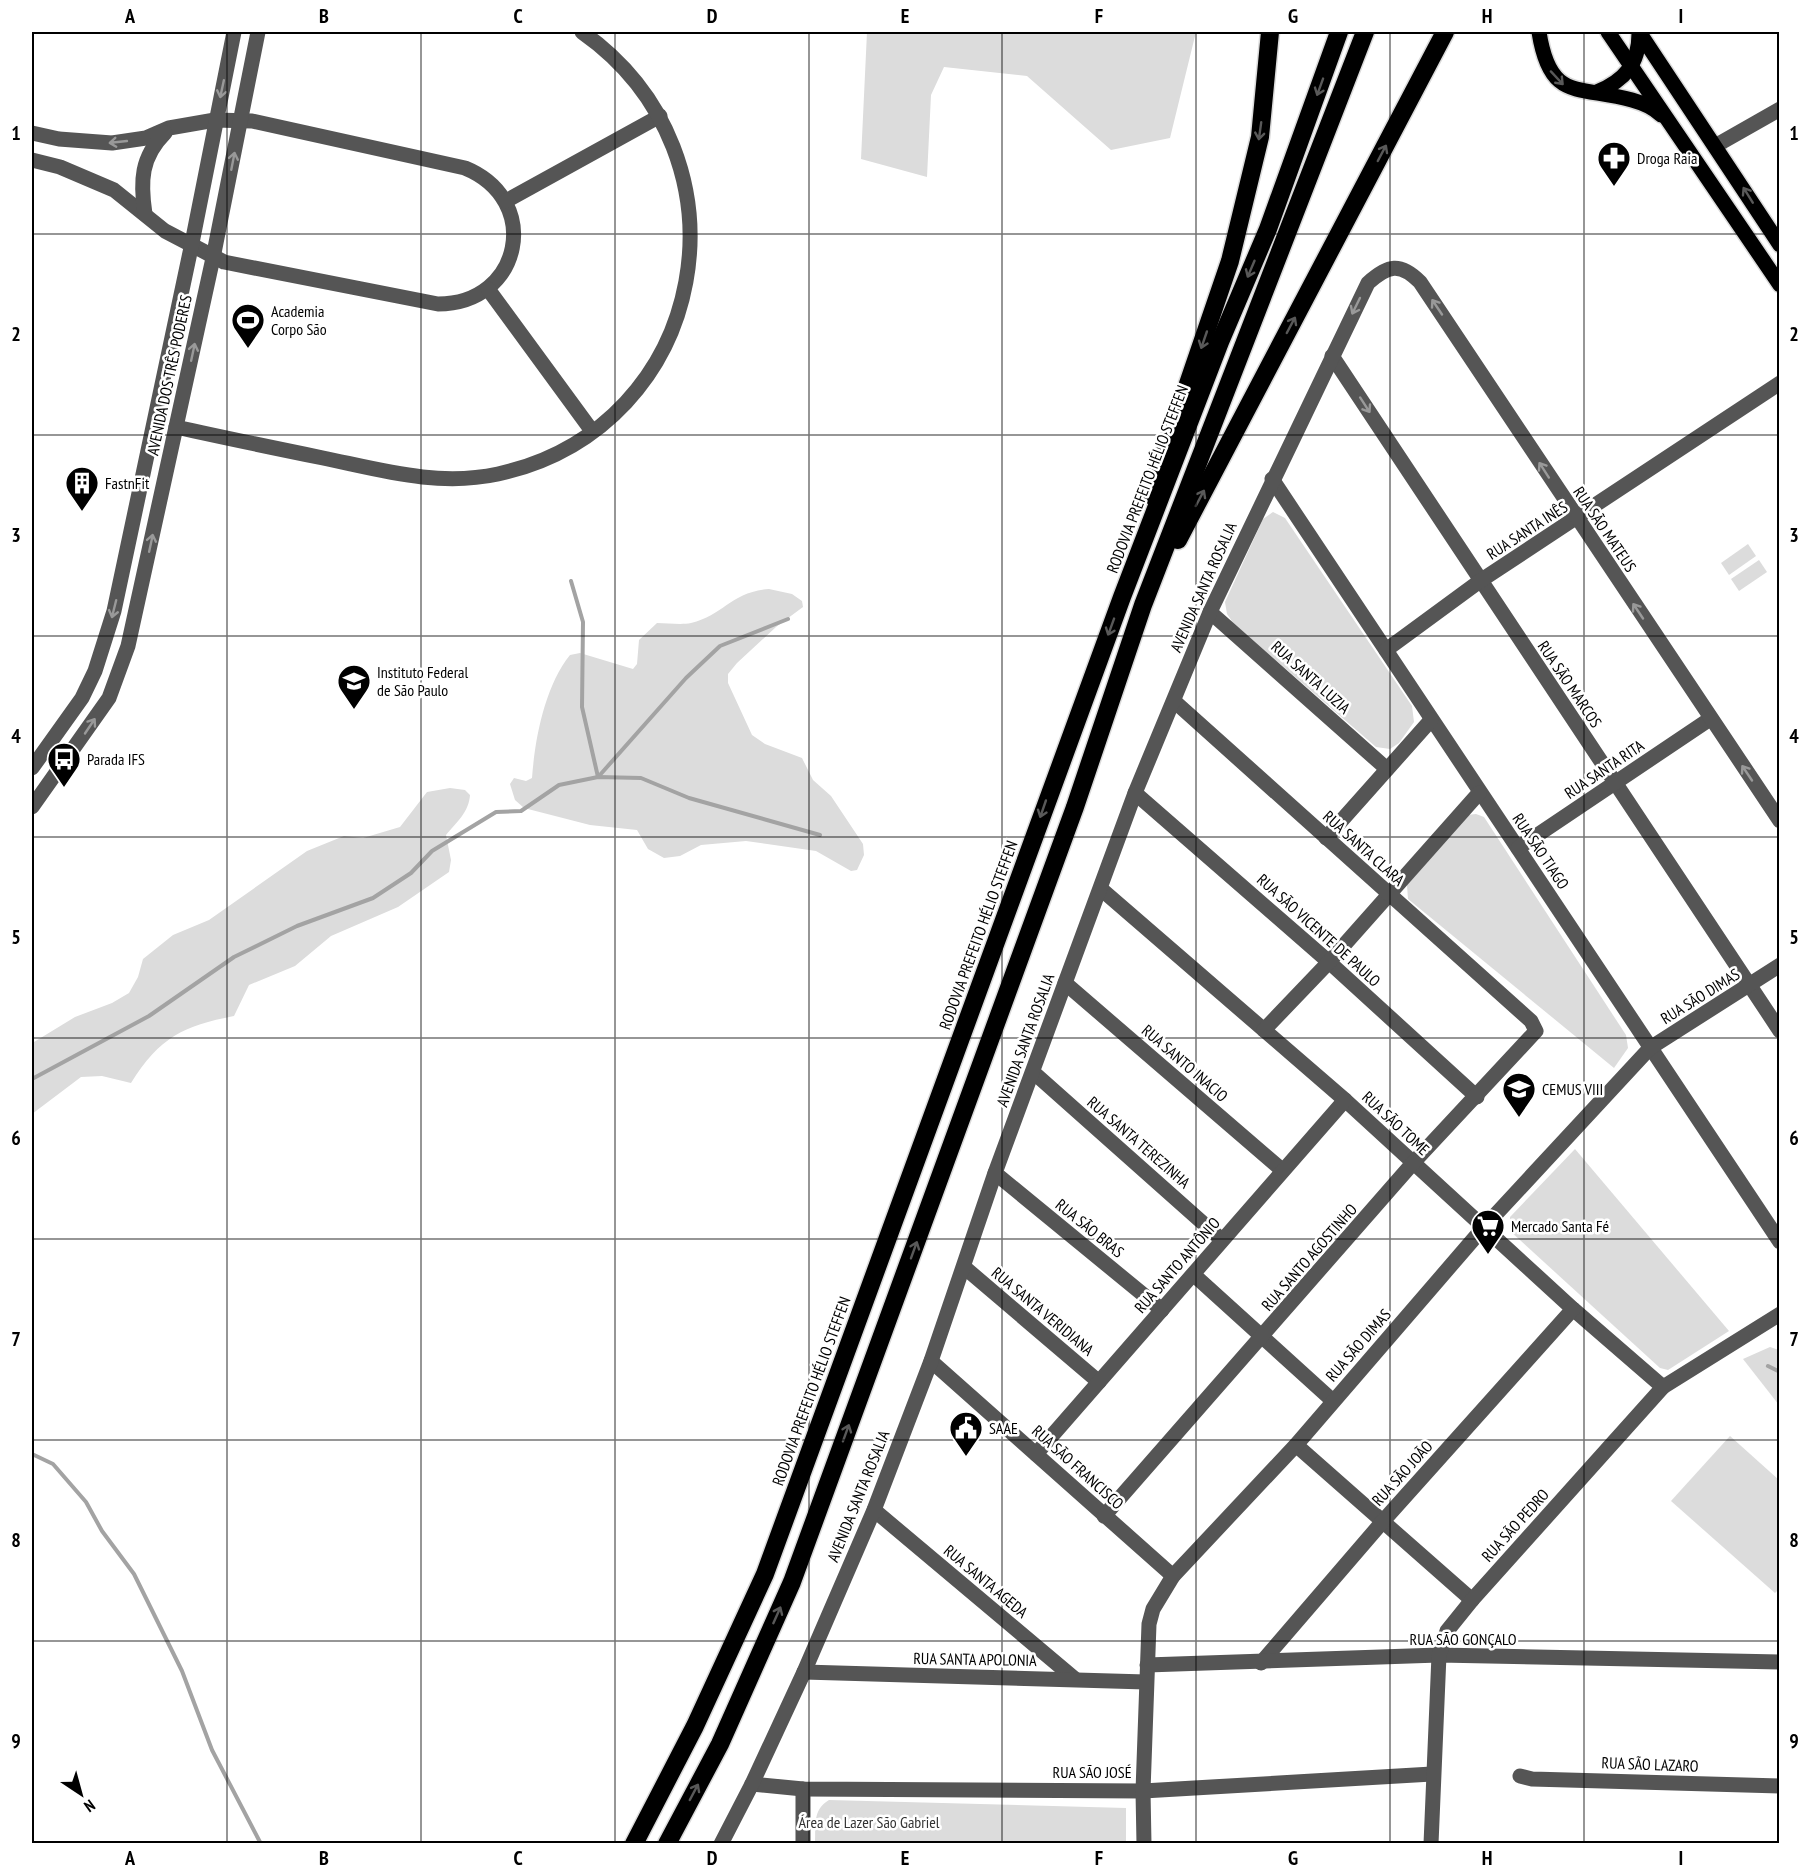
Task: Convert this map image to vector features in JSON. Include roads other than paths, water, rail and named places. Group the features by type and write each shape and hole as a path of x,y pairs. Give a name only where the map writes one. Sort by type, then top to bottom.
{"highway":[{"path":"1122,597 1158,466 1230,261 1260,137 1270,32"},
{"name":"RODOVIA PREFEITO HÉLIO STEFFEN","path":"634,1844 695,1726 765,1574 1122,597 1220,342 1268,229 1339,32"},
{"path":"667,1844 720,1744 792,1582 1029,937 1143,605 1365,32"},
{"path":"1143,605 1445,32"}],"main road":[{"path":"1608,32 1633,65 1779,285"},
{"path":"1597,92 1614,85 1633,65 1639,47 1639,32"},
{"path":"1639,32 1779,243"},
{"path":"1539,33 1543,55 1558,81 1579,92 1597,92 1649,106 1675,129"}],"street":[{"name":"AVENIDA DOS TRÊS PODERES","path":"32,768 82,698 105,643 120,584 192,243 234,32"},
{"name":"AVENIDA DOS TRÊS PODERES","path":"32,807 92,724 119,675 130,636 213,258 258,32"},
{"path":"176,427 414,477 436,479 478,477 518,468 556,453 592,431 622,404 649,372 669,335 683,297 690,254 690,210 682,167 660,116 629,72 582,32"},
{"path":"1715,146 1779,109"},
{"path":"506,201 660,116"},
{"path":"32,133 59,139 112,143 146,138 169,128 215,120 252,122 465,168 484,178 506,201 513,222 514,243 508,264 488,289 459,303 438,304 213,258 192,243 165,231 114,190 60,167 32,160"},
{"path":"145,214 141,184 144,165 154,144 169,128"},
{"name":"AVENIDA SANTA ROSALIA","path":"721,1844 752,1784 804,1672 874,1510 931,1361 995,1173 1135,793 1210,612 1368,283 1378,274 1393,267"},
{"name":"RUA SÃO MATEUS","path":"1393,267 1408,271 1420,282 1779,821"},
{"path":"488,289 592,431"},
{"name":"RUA SÃO MARCOS","path":"1332,356 1779,1031"},
{"name":"RUA SANTA INÊS","path":"1386,650 1480,581 1779,383"},
{"name":"RUA SÃO TIAGO","path":"1272,479 1779,1242"},
{"name":"RUA SANTA LUZIA","path":"1210,612 1387,769"},
{"name":"RUA SANTA CLARA","path":"1174,701 1531,1021"},
{"name":"RUA SANTA RITA","path":"1518,848 1710,718"},
{"path":"1326,838 1431,720"},
{"name":"RUA SÃO VICENTE DE PAULO","path":"1135,793 1329,962 1477,1097"},
{"path":"1264,1030 1329,962 1479,793"},
{"name":"RUA SÃO TOME","path":"1101,889 1345,1100 1573,1309 1663,1387"},
{"name":"RUA SÃO DIMAS","path":"1144,1844 1143,1791 1149,1624 1153,1609 1173,1576 1296,1445 1484,1227 1650,1048 1749,987 1779,965"},
{"name":"RUA SANTO INACIO","path":"1065,983 1282,1170"},
{"name":"RUA SANTO AGOSTINHO","path":"1104,1516 1413,1163 1477,1097 1536,1031 1531,1021"},
{"name":"RUA SANTA TEREZINHA","path":"1033,1072 1222,1240"},
{"name":"RUA SANTO ANTÔNIO","path":"1036,1454 1345,1100"},
{"name":"RUA SÃO BRAS","path":"995,1173 1162,1310"},
{"name":"RUA SANTA VERIDIANA","path":"964,1267 1099,1382"},
{"path":"1194,1275 1333,1401"},
{"name":"RUA SÃO JOÃO","path":"1261,1663 1384,1520 1573,1309"},
{"name":"RUA SÃO PEDRO","path":"1431,1844 1432,1774 1439,1655 1447,1631 1472,1600 1663,1387 1779,1314"},
{"name":"RUA SÃO FRANCISCO","path":"931,1361 1173,1576"},
{"path":"1296,1445 1384,1520 1472,1600"},
{"name":"RUA SANTA AGEDA","path":"874,1510 1075,1679"},
{"name":"RUA SÃO GONÇALO","path":"1147,1665 1261,1663 1439,1655 1779,1662"},
{"name":"RUA SANTA APOLONIA","path":"804,1672 1146,1682"},
{"name":"RUA SÃO JOSÉ","path":"752,1784 803,1789 1143,1791 1432,1774"},
{"name":"RUA SÃO LAZARO","path":"1520,1776 1532,1779 1779,1786"},
{"path":"803,1789 803,1844"}],"waterway":[{"path":"571,581 583,622 582,707 598,777"},
{"path":"599,776 686,678 720,646 788,619"},
{"path":"32,1079 149,1016 234,957 297,926 373,898 411,873 432,851 496,812 521,811 559,785 598,777 641,778 689,798 820,835"},
{"path":"1768,1366 1780,1372"},
{"path":"32,1454 53,1464 86,1502 102,1531 134,1574 182,1671 212,1750 261,1844"}],"place":[{"name":"Droga Raia","path":"1614,187"},
{"name":"Academia Corpo São","path":"248,349"},
{"name":"FastnFit","path":"82,512"},
{"name":"Instituto Federal de São Paulo","path":"354,710"},
{"name":"Parada IFS","path":"64,788"},
{"name":"CEMUS VIII","path":"1519,1118"},
{"name":"Mercado Santa Fé","path":"1488,1255"},
{"name":"SAAE","path":"966,1457"}],"park label":[{"name":"Área de Lazer São Gabriel","path":"869,1822"}]}
